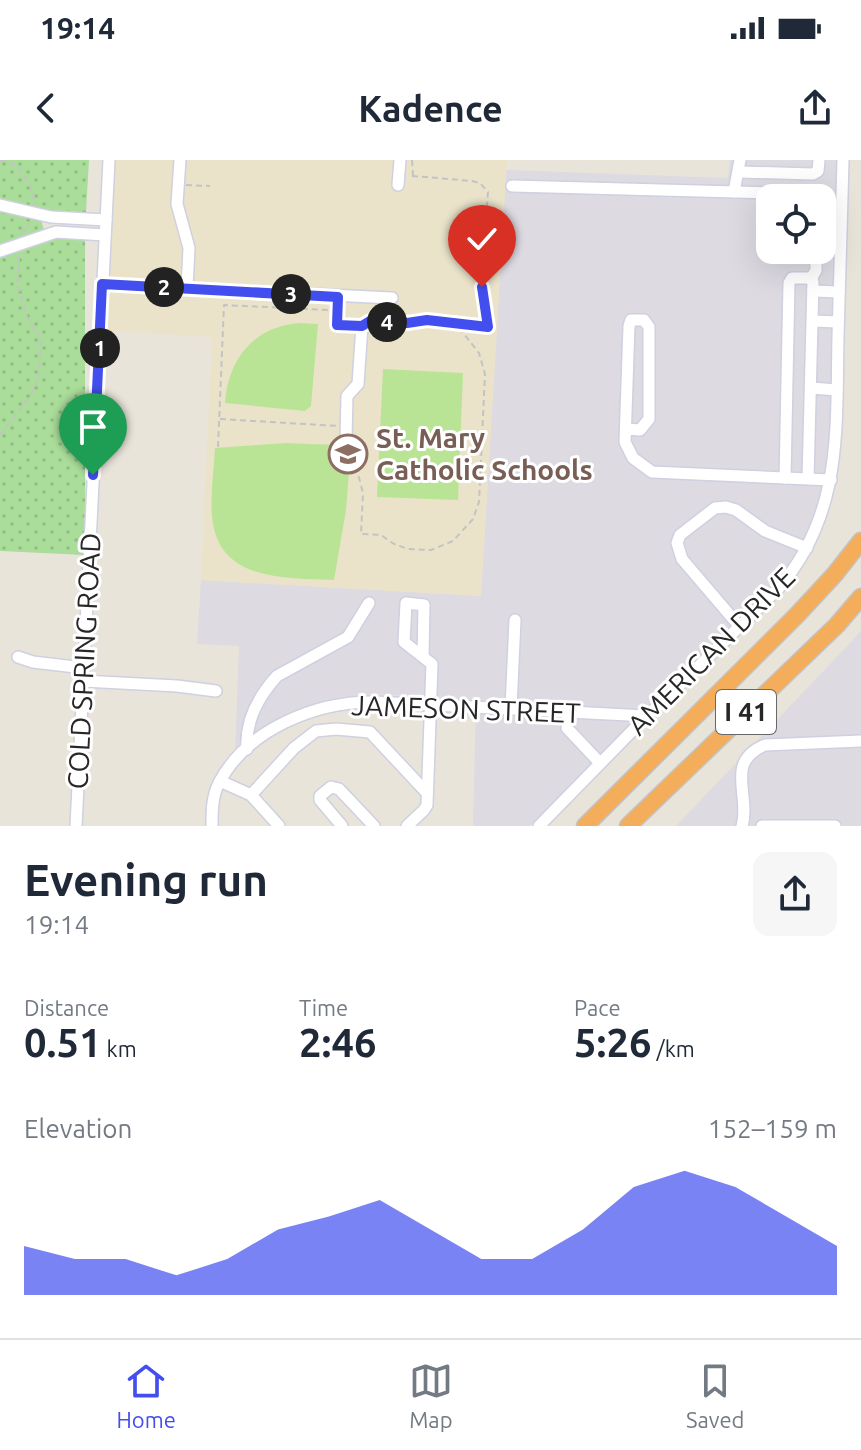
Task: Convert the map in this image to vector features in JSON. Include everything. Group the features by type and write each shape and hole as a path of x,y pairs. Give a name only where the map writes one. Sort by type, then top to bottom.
{"highway":[{"name":"I 41","path":"585,826 797,615 861,541"},
{"name":"I 41","path":"628,826 837,625 861,597"}],"street":[{"name":"COLD SPRING ROAD","path":"76,826 109,160"},
{"path":"180,160 177,204 189,248 187,288"},
{"path":"398,185 400,160"},
{"path":"734,192 739,166 813,174 818,171 819,160"},
{"name":"AMERICAN DRIVE","path":"539,826 787,579 807,548 822,515 831,480 835,445 843,160"},
{"path":"512,186 756,193"},
{"path":"0,205 57,218 106,220"},
{"path":"836,206 841,206"},
{"path":"0,251 56,232 105,235"},
{"path":"808,479 812,285 816,264"},
{"path":"785,478 789,283 792,278 839,292"},
{"path":"102,284 392,298"},
{"path":"338,297 337,325 362,326 358,384 347,396 346,433"},
{"path":"626,429 640,430 649,419 649,327 644,320 631,320 629,326 625,442 633,458 652,472 831,480"},
{"path":"813,321 838,322"},
{"path":"811,388 837,390"},
{"path":"740,627 682,559 677,543 680,535 715,508 726,507 736,510 765,531 807,548"},
{"path":"212,826 213,797 220,781 247,749 248,724 270,683 289,668 348,637 369,603"},
{"path":"511,708 515,620"},
{"path":"407,826 424,810 427,793 432,664 423,656"},
{"path":"18,657 84,668"},
{"path":"83,681 216,691"},
{"name":"JAMESON STREET","path":"247,749 287,722 321,709 358,702 647,716"},
{"path":"568,711 567,728 600,763"},
{"path":"251,795 294,748 322,729 370,732 427,793"},
{"path":"742,826 742,770 744,760 751,751 765,745 861,741"},
{"path":"220,781 251,795 279,826"},
{"path":"342,826 320,800 320,796 334,786 374,826"},
{"path":"762,826 835,826"}],"path":[{"path":"0,160 14,164 36,196 33,214 20,243 18,287 27,317 41,341 38,379 31,395 0,435"},
{"path":"362,326 370,321 407,323 427,320 488,327 481,278 488,192 480,183 472,181 412,177 412,160"},
{"path":"181,185 210,186"},
{"path":"218,447 224,305 327,310"},
{"path":"219,419 346,433 363,493 361,534 381,535 394,544 419,550 445,545 460,536 473,519 479,502 485,374 479,353 457,325"}],"shaded area":[{"name":"St. Mary Catholic Schools","path":"115,160 507,160 481,596 201,580 212,337 106,331"},
{"path":"730,160 837,160 836,203 836,184 756,184 756,264 835,264 830,463 816,516 794,560 775,583 530,826 473,826 476,700 374,694 339,697 291,713 235,754 239,646 197,644 201,580 481,596 506,170 728,178"},
{"path":"861,630 861,826 676,826 852,641"}],"green space":[{"path":"0,160 89,160 86,212 62,214 0,201"},
{"path":"0,209 41,219 44,231 0,247"},
{"path":"85,236 85,555 0,551 0,255 48,238"},
{"path":"300,323 318,324 311,406 305,411 225,403 232,372 246,348 269,331"},
{"path":"383,369 463,373 458,500 377,497"},
{"path":"285,443 337,445 350,459 346,510 334,580 257,572 240,565 226,554 217,538 212,516 215,448"}],"place":[{"name":"St. Mary Catholic Schools","path":"348,454"}],"route":[{"path":"93,475 102,284 338,297 337,325 427,320 488,327 482,287"}]}
